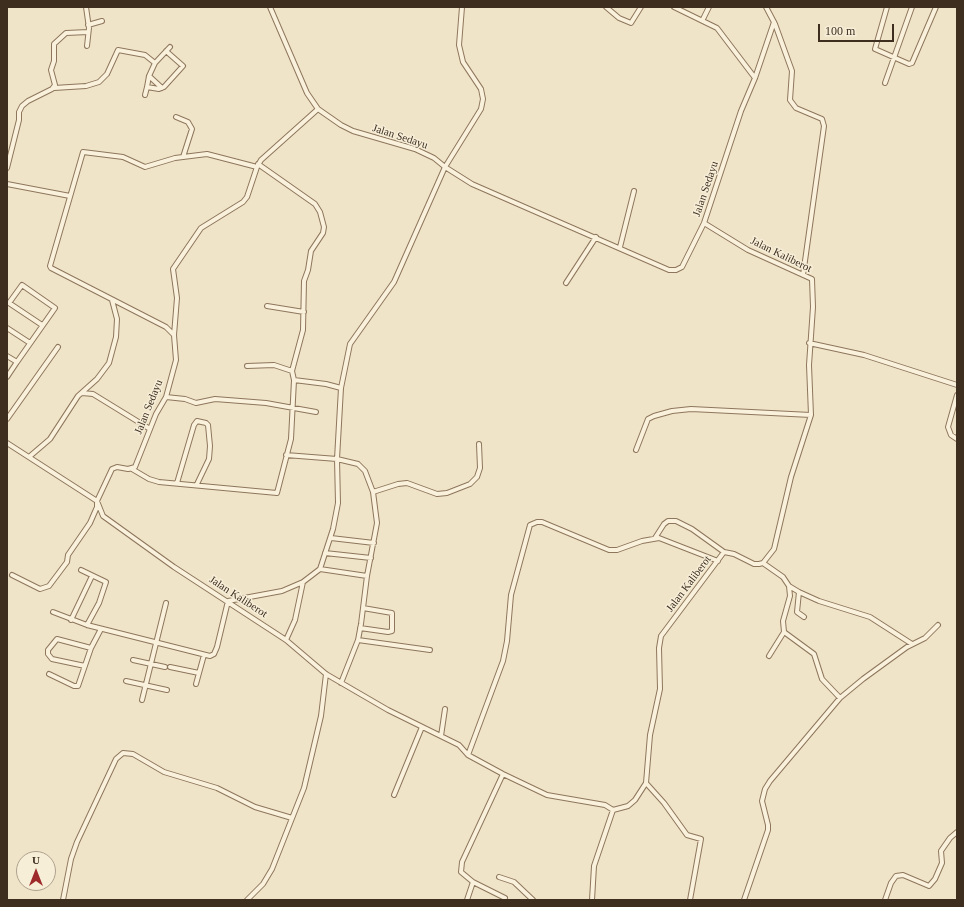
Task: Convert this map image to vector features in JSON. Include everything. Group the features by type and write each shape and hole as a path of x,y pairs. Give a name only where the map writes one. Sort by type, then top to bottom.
{"street":[{"path":"86,7 88,25 87,46"},
{"path":"270,7 301,82 318,109"},
{"path":"52,612 87,626 204,655 213,655 216,651 228,601 282,591 303,582 320,569 331,538 338,503 337,459 341,388 350,344 394,282 445,167 481,109 483,99 480,89 471,77 461,57 459,46 462,7"},
{"path":"606,7 619,18 631,23 641,7"},
{"path":"674,7 703,19 717,28 755,78"},
{"path":"703,19 709,7"},
{"path":"766,7 774,22 792,71 790,100 796,108 822,119 824,126 803,275"},
{"path":"887,7 875,46 877,51 909,64 912,62 936,7"},
{"path":"885,83 912,7"},
{"path":"88,25 102,21"},
{"name":"Jalan Sedayu","path":"132,469 137,463 150,429 166,397 176,360 174,335 177,298 173,268 201,228 244,202 258,165 300,124 318,109 346,128 415,150 434,158 445,167 472,184 620,247 669,270 676,270 682,267 704,223 741,111 755,78 774,22"},
{"path":"54,88 55,82 51,70 54,61 54,44 66,33 88,32"},
{"path":"145,95 149,76 156,62 170,47"},
{"path":"7,168 22,106 28,101 54,88 86,86 100,82 104,78 118,50 145,55 156,62"},
{"path":"162,88 183,66 166,51"},
{"path":"149,76 162,88"},
{"path":"147,87 162,88"},
{"path":"176,117 188,122 192,129 183,157"},
{"path":"12,575 40,589 49,586 68,562 68,555 90,523 97,501 112,469 117,467 132,469 154,480 277,493 291,439 294,380 292,371 303,330 304,281 308,270 311,251 324,230 320,212 311,200 258,165 207,154 183,157 145,166 123,157 84,152 50,266 51,268 166,328 174,335"},
{"path":"7,184 70,196"},
{"path":"620,247 634,191"},
{"name":"Jalan Kaliberot","path":"7,443 97,501 103,516 174,567 286,640 326,674 341,683 388,710 459,745 468,755 547,795 605,805 613,810 628,806 635,800 646,783 650,735 660,689 659,642 661,636 724,552 734,554 754,564 763,563 775,546 791,477 811,415 809,343 813,287 812,279 748,250 704,223"},
{"path":"566,283 596,237"},
{"path":"7,376 54,308 22,285 8,304 42,325"},
{"path":"29,457 50,439 78,396 97,379 105,369 113,352 117,319 112,300"},
{"path":"267,306 304,312"},
{"path":"7,328 30,343"},
{"path":"809,343 864,355 957,385"},
{"path":"7,419 58,346"},
{"path":"7,356 17,362"},
{"path":"247,366 274,365 287,368 292,371"},
{"path":"294,380 326,384 341,388"},
{"path":"82,393 93,394 150,429"},
{"path":"957,396 948,427 951,435 957,439"},
{"path":"166,397 185,399 196,403 215,399 266,403 316,412"},
{"path":"636,450 648,419 672,411 691,409 811,415"},
{"path":"177,483 194,425 197,421 206,422 208,425 210,446 209,459 198,484"},
{"path":"373,492 398,484 407,483 437,494 447,493 470,484 477,477 480,468 479,444"},
{"path":"286,455 337,459 362,466 373,492 377,522 367,576 358,640 341,683"},
{"path":"656,538 664,524 668,521 676,522 692,529 724,552"},
{"path":"468,755 503,661 507,641 511,595 527,529 533,523 542,522 609,550 621,549 642,541 656,538 669,541 718,561"},
{"path":"331,538 374,543"},
{"path":"325,553 371,558"},
{"path":"763,563 783,577 789,586 799,592 819,601 870,617 912,644"},
{"path":"320,569 367,576"},
{"path":"81,570 106,582 99,603 87,626"},
{"path":"71,620 92,576"},
{"path":"286,640 295,620 303,582"},
{"path":"769,656 784,632 783,621 790,596 789,586"},
{"path":"799,592 797,612 804,617"},
{"path":"142,700 166,602"},
{"path":"360,628 388,632 392,631 392,613 363,608"},
{"path":"744,900 768,830 762,801 765,789 770,781 840,698 863,679 912,644 925,638 938,625"},
{"path":"49,674 76,686 81,682 91,648 101,629"},
{"path":"784,632 814,654 822,679 840,698"},
{"path":"85,666 52,659 48,654 48,650 57,639 91,648"},
{"path":"358,640 430,650"},
{"path":"196,684 204,655"},
{"path":"133,660 165,667"},
{"path":"170,667 199,673"},
{"path":"247,900 263,884 272,869 304,788 321,716 326,674"},
{"path":"126,681 167,690"},
{"path":"441,736 445,709"},
{"path":"394,795 422,727"},
{"path":"63,900 71,859 77,842 116,759 123,753 133,754 164,772 217,788 255,807 292,818"},
{"path":"503,774 462,862 461,872 467,879 505,898"},
{"path":"646,783 664,803 687,835 701,839 690,900"},
{"path":"592,900 594,866 613,810"},
{"path":"885,900 891,883 896,876 903,875 929,886 935,879 942,863 941,851 950,838 957,832"},
{"path":"499,876 514,882 533,900"},
{"path":"467,900 473,882"}]}
